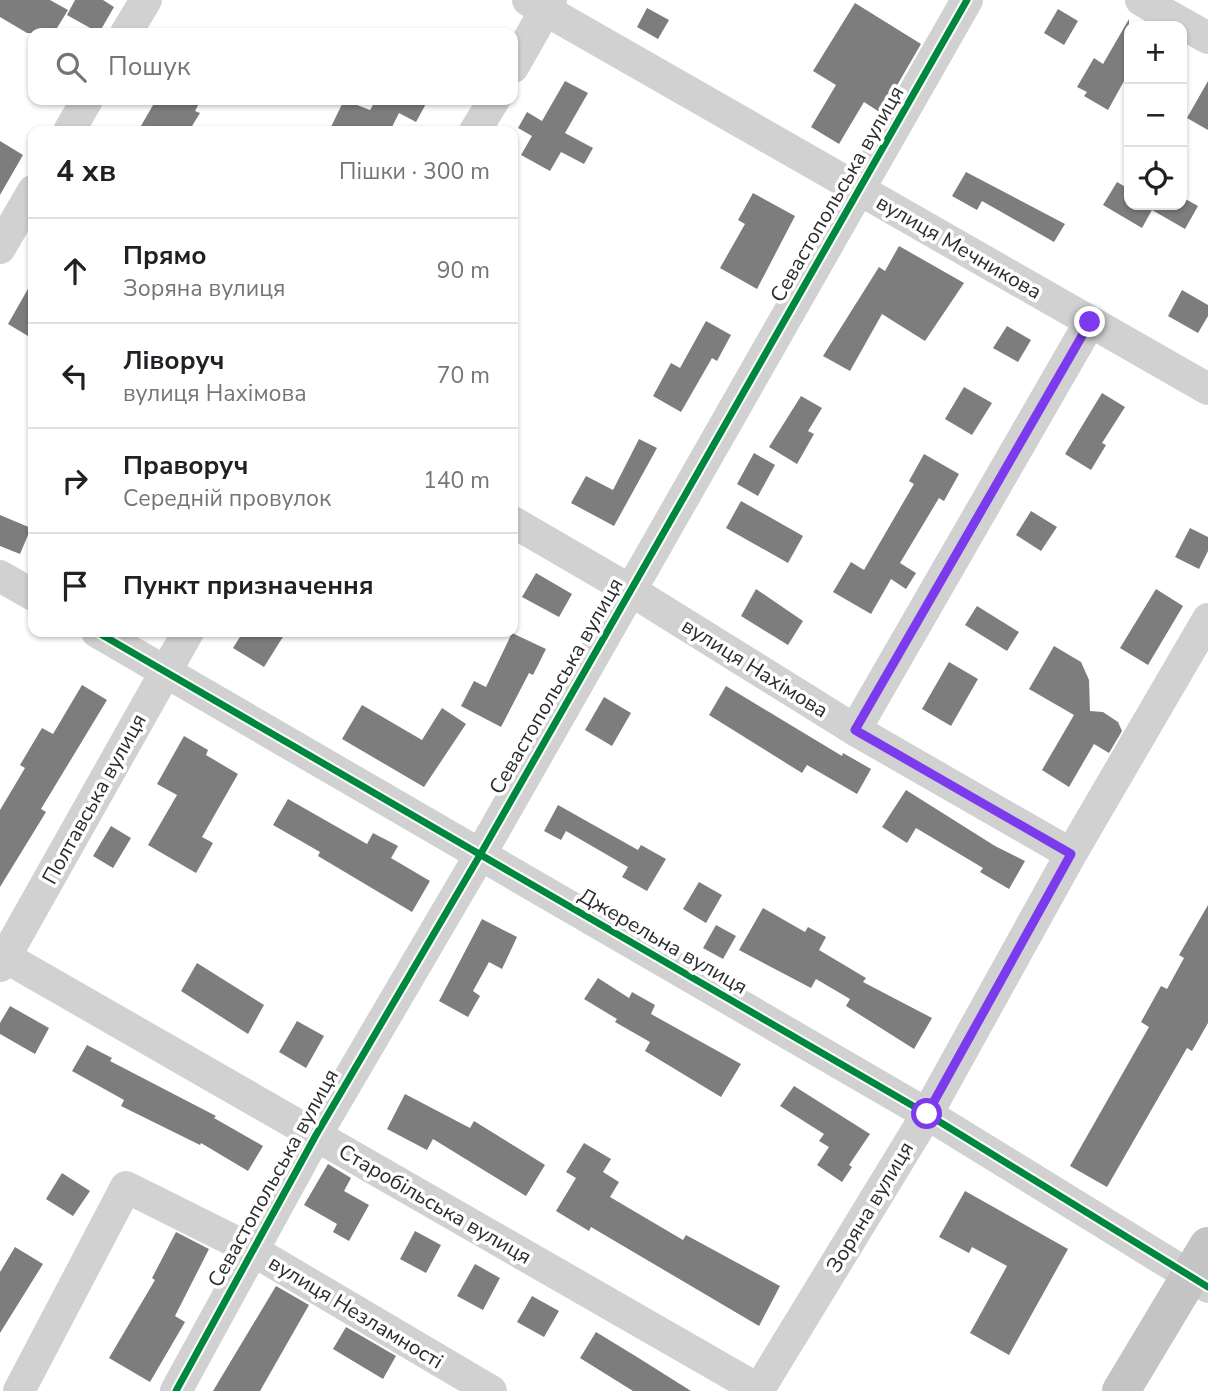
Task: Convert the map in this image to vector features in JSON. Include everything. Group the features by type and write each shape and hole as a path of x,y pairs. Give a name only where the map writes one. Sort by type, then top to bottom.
{"main road":[{"path":"1121,1391 1202,1270"}],"street":[{"path":"129,28 146,0"},
{"name":"Севастопольська вулиця","path":"176,1391 316,1135 480,855 967,0"},
{"path":"1141,0 1208,38"},
{"path":"518,56 541,3"},
{"name":"вулиця Мечникова","path":"541,3 1208,389"},
{"path":"72,126 84,105"},
{"path":"478,126 491,105"},
{"path":"11,234 28,201"},
{"path":"855,730 1090,322"},
{"name":"вулиця Нахімова","path":"518,525 630,590 855,730 1071,854"},
{"path":"0,576 28,592"},
{"name":"Зоряна вулиця","path":"759,1391 927,1114 1071,854 1208,619"},
{"name":"Джерельна вулиця","path":"106,637 927,1114 1202,1270"},
{"name":"Полтавська вулиця","path":"2,959 185,637"},
{"name":"Старобільська вулиця","path":"2,959 316,1135 759,1391"},
{"name":"вулиця Незламності","path":"19,1391 126,1187 252,1250 491,1391"}],"building":[{"path":"0,0 50,0 68,10 57,28 28,28 28,33 0,17"},
{"path":"75,0 103,0 114,7 102,28 90,28 67,15"},
{"path":"855,3 921,44 881,113 864,102 839,144 811,127 836,85 813,71"},
{"path":"647,8 669,20 658,39 637,27"},
{"path":"1058,9 1078,21 1064,45 1044,33"},
{"path":"1124,28 1124,81 1108,110 1084,96 1087,92 1077,87 1094,58 1103,64"},
{"path":"565,81 588,93 565,133 593,148 584,164 561,152 550,171 521,155 532,136 518,128 527,112 542,121"},
{"path":"1208,81 1208,130 1187,118"},
{"path":"153,105 198,105 195,111 200,113 192,126 141,126"},
{"path":"342,105 357,105 370,110 373,105 425,105 416,122 399,113 392,126 331,126"},
{"path":"0,141 23,155 0,195"},
{"path":"966,172 1065,224 1054,242 982,201 977,210 952,196"},
{"path":"1117,182 1124,186 1124,210 1152,210 1142,228 1103,205"},
{"path":"753,193 795,216 757,289 720,268 745,224 738,220"},
{"path":"1187,200 1198,206 1185,229 1152,210 1187,210"},
{"path":"899,246 964,283 925,341 882,314 850,371 823,356 879,267 885,271"},
{"path":"28,289 28,336 8,324"},
{"path":"1182,290 1208,305 1208,316 1198,333 1168,316"},
{"path":"706,321 731,335 717,361 712,358 681,412 653,396 671,363 680,368"},
{"path":"1007,326 1031,340 1018,362 993,348"},
{"path":"964,387 992,403 972,435 945,419"},
{"path":"1102,393 1125,407 1102,443 1106,445 1091,470 1065,454"},
{"path":"801,396 822,408 808,431 814,434 797,464 769,447"},
{"path":"639,439 657,448 614,526 571,503 586,476 613,490"},
{"path":"754,453 775,465 758,496 737,484"},
{"path":"924,454 959,474 944,501 939,498 900,563 916,573 906,589 891,579 871,614 833,592 851,562 864,570 914,484 909,481"},
{"path":"741,501 803,536 788,563 726,528"},
{"path":"1031,511 1057,527 1041,551 1016,535"},
{"path":"0,515 28,527 28,535 20,554 0,546"},
{"path":"1190,528 1208,537 1208,551 1199,569 1175,557"},
{"path":"536,573 572,594 559,617 522,597"},
{"path":"756,589 803,621 788,645 741,616"},
{"path":"1156,589 1183,606 1148,665 1120,648"},
{"path":"977,606 1019,632 1007,651 965,625"},
{"path":"518,636 546,649 533,675 529,673 501,727 461,706 474,681 486,687 510,637"},
{"path":"240,637 283,637 264,667 233,648"},
{"path":"1054,646 1081,662 1089,680 1090,711 1103,712 1118,722 1122,731 1109,753 1094,744 1069,787 1042,770 1074,715 1029,689"},
{"path":"949,662 978,679 951,726 922,709"},
{"path":"82,685 107,700 41,809 46,812 0,887 0,810 25,768 20,765 42,728 53,734"},
{"path":"726,686 842,756 843,753 871,769 857,794 807,765 802,773 709,715"},
{"path":"604,697 631,713 612,746 585,730"},
{"path":"362,705 422,740 442,708 466,724 424,787 342,739"},
{"path":"184,736 208,750 206,755 238,774 202,837 213,843 196,873 148,845 177,795 157,784"},
{"path":"906,790 995,846 1025,861 1009,889 980,872 983,868 916,828 907,843 882,827"},
{"path":"288,799 367,844 373,833 398,846 391,858 430,881 412,912 318,856 320,852 273,825"},
{"path":"558,805 638,850 641,845 666,859 647,891 622,877 628,867 566,831 561,840 544,831"},
{"path":"111,826 131,838 113,868 93,856"},
{"path":"699,882 722,895 706,923 683,909"},
{"path":"1208,905 1208,1023 1192,1051 1187,1048 1107,1187 1070,1166 1149,1027 1141,1022 1161,986 1167,989 1184,958 1179,955"},
{"path":"763,908 805,932 808,927 826,937 819,950 866,978 863,982 932,1018 914,1049 846,1006 850,999 816,979 811,988 739,950"},
{"path":"482,919 517,937 502,969 489,962 473,991 480,996 468,1017 439,1001"},
{"path":"716,925 736,936 723,959 703,948"},
{"path":"197,963 264,1005 248,1034 181,991"},
{"path":"598,978 629,998 632,992 655,1005 651,1014 741,1064 721,1097 645,1051 650,1042 615,1022 617,1019 584,999"},
{"path":"10,1006 49,1028 35,1054 0,1034 0,1023"},
{"path":"297,1021 324,1036 306,1068 279,1052"},
{"path":"87,1045 112,1058 110,1061 216,1116 214,1118 263,1146 248,1171 201,1143 200,1145 121,1106 124,1100 72,1071"},
{"path":"794,1086 870,1134 849,1165 852,1167 842,1182 817,1165 829,1147 819,1141 824,1134 780,1106"},
{"path":"405,1094 470,1128 474,1121 545,1165 526,1196 433,1139 427,1150 387,1129"},
{"path":"584,1143 611,1159 603,1172 619,1182 610,1197 683,1240 686,1235 780,1286 759,1326 591,1227 589,1231 556,1211 576,1178 566,1172"},
{"path":"328,1164 351,1178 344,1191 369,1205 349,1241 333,1232 337,1224 304,1205"},
{"path":"62,1173 90,1191 73,1216 46,1199"},
{"path":"965,1191 1068,1249 1009,1355 970,1333 1007,1266 972,1247 969,1253 939,1237"},
{"path":"415,1231 441,1245 426,1273 400,1259"},
{"path":"176,1232 209,1249 175,1316 185,1322 150,1382 109,1358 155,1280 152,1278"},
{"path":"15,1247 43,1264 0,1333 0,1272"},
{"path":"475,1264 500,1278 483,1310 457,1296"},
{"path":"276,1286 309,1305 260,1391 213,1391"},
{"path":"532,1296 559,1311 544,1337 517,1322"},
{"path":"346,1327 396,1356 383,1379 333,1349"},
{"path":"596,1332 691,1391 633,1391 580,1358"}],"cycle path":[{"path":"176,1391 316,1135 480,855 967,0"},
{"path":"106,637 927,1114 1208,1287"}],"route":[{"path":"927,1114 1071,854 855,730 1090,322"}]}
